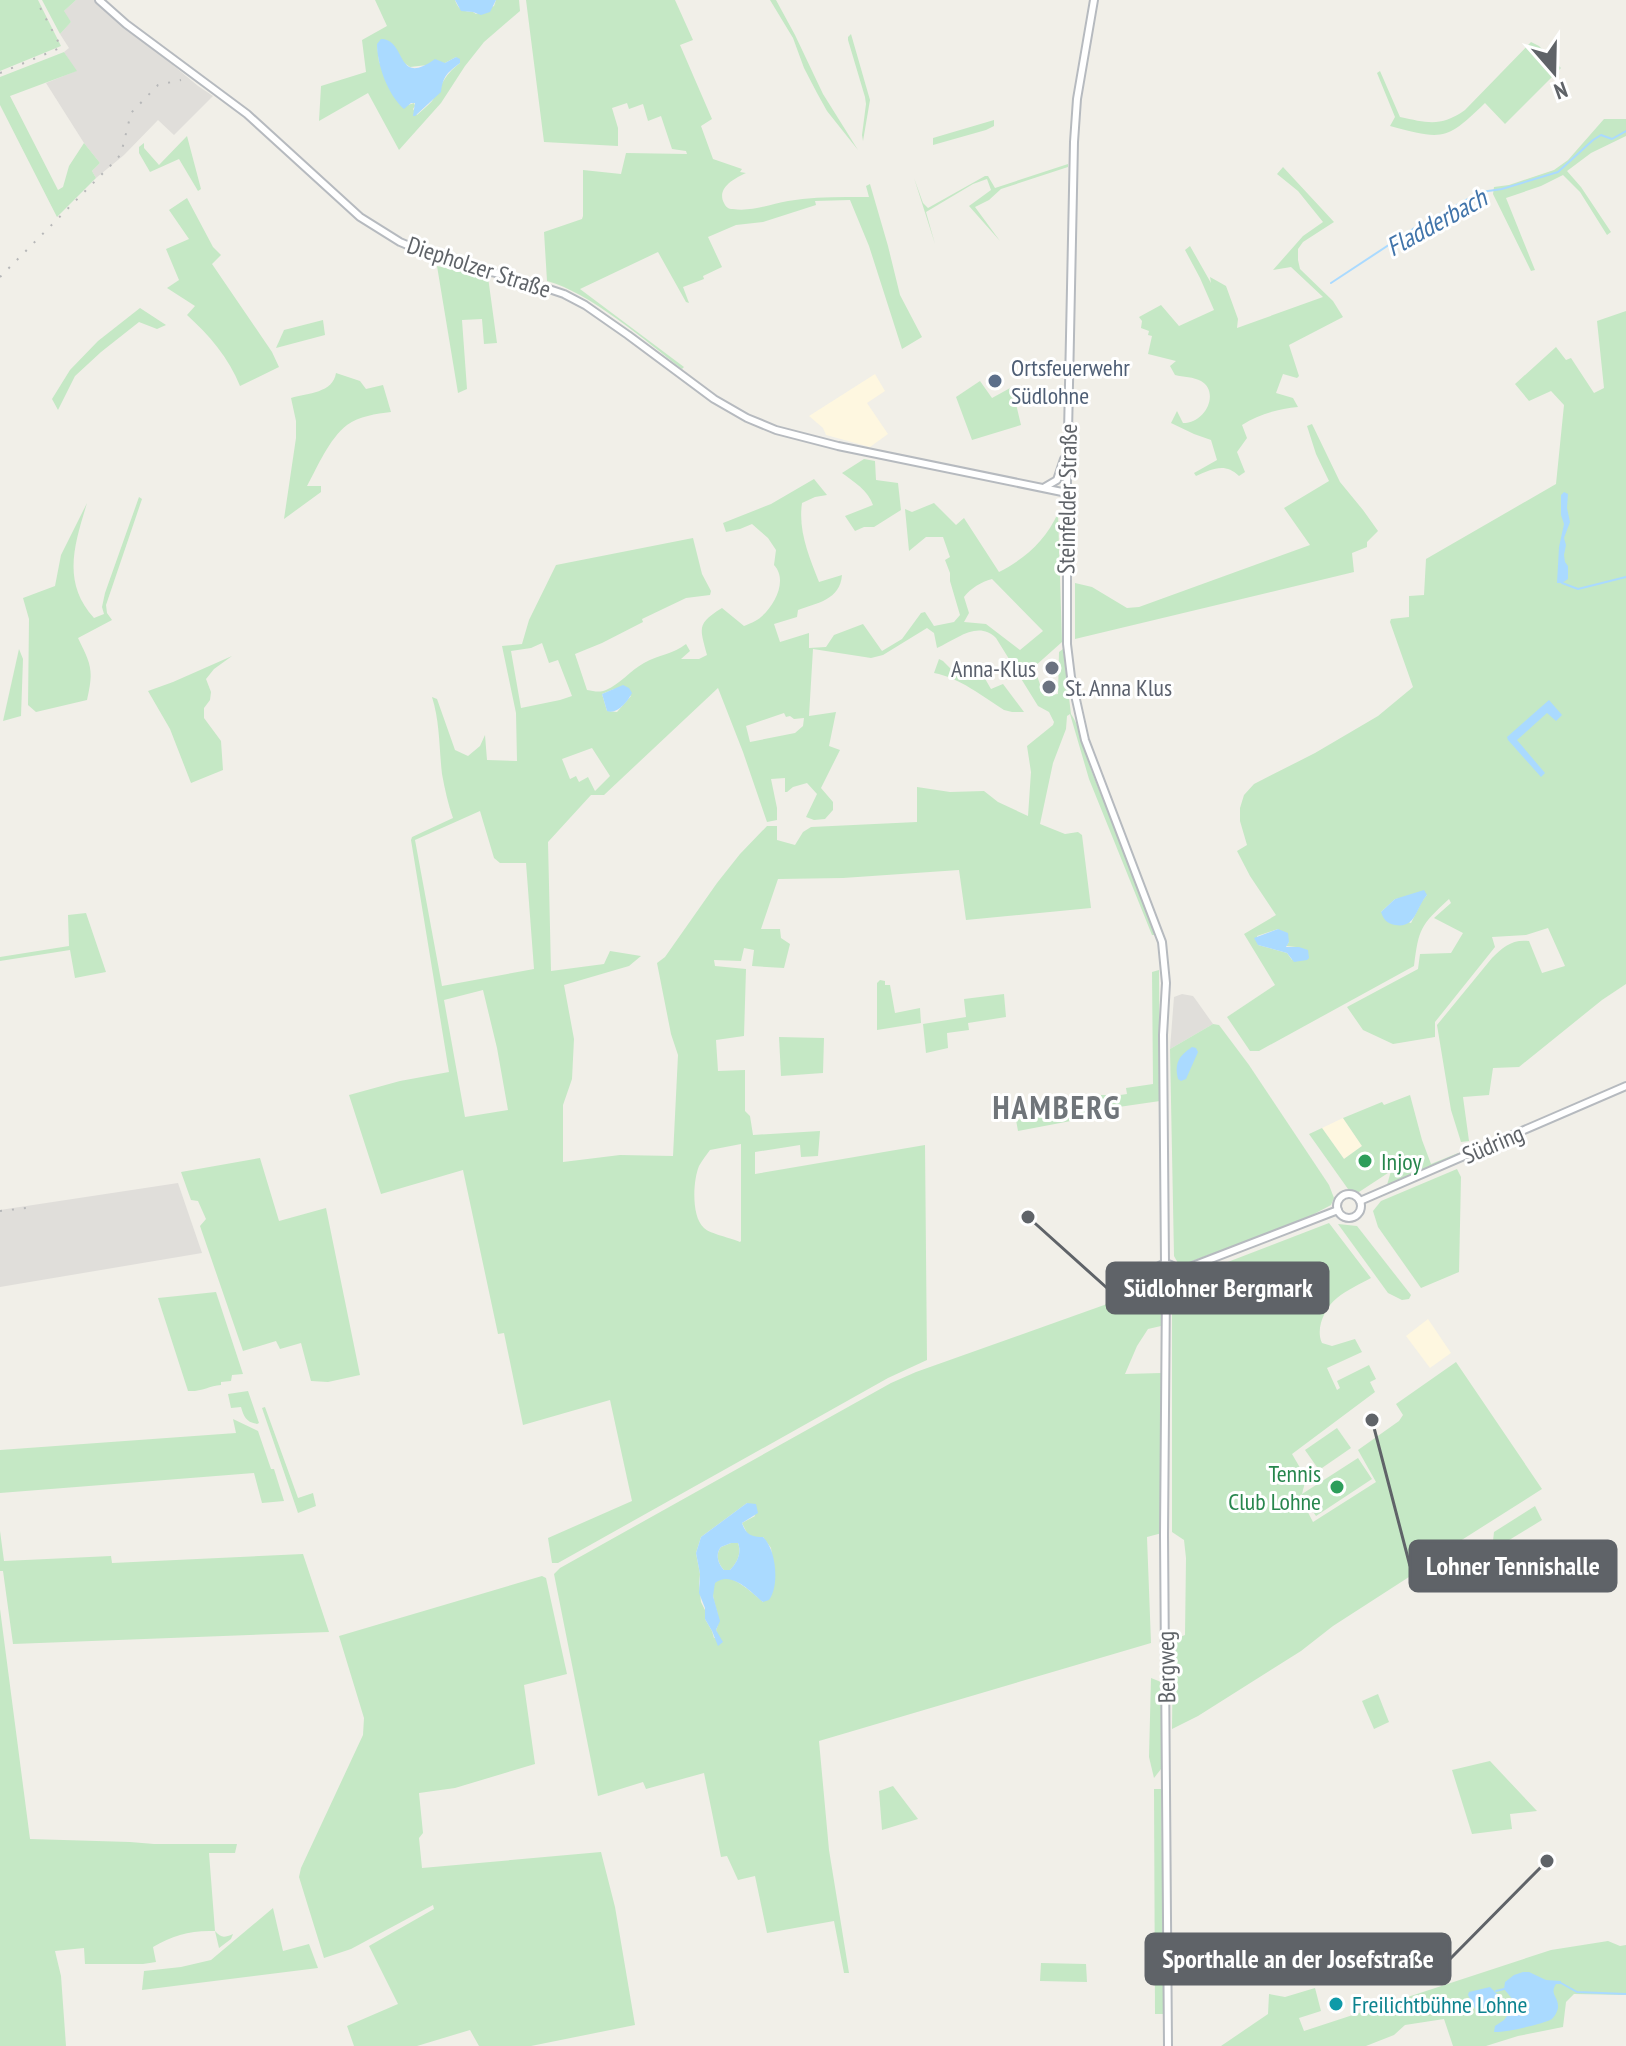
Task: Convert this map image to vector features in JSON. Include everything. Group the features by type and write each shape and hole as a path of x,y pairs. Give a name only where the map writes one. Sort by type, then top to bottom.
{"main road":[{"name":"Diepholzer Straße","path":"99,0 126,24 247,114 360,217 400,242 448,262 513,277 564,294 628,335 714,399 776,430 838,446 1067,493"},
{"name":"Steinfelder Straße","path":"1094,0 1077,99 1074,142 1067,453 1067,644 1076,707 1092,762 1162,942 1166,983"},
{"path":"1041,488 1057,480 1067,453"},
{"name":"Bergweg","path":"1166,983 1163,1035 1165,1264 1157,1268 1154,1276 1158,1285 1166,1287 1164,1535 1168,2046"},
{"name":"Südring","path":"1360,1201 1626,1086"},
{"path":"1346,1195 1360,1201 1360,1211 1354,1217 1346,1217 1338,1210 1339,1200 1346,1195"},
{"path":"1177,1272 1338,1210"},
{"path":"1165,1264 1177,1272 1175,1282 1166,1287"}],"shaded area":[{"path":"76,0 95,0 213,96 174,135 158,120 96,178 92,171 100,163 46,83 76,71 64,52 69,48 60,34 71,22 63,12"},
{"path":"875,374 885,391 867,403 888,434 870,447 826,435 823,428 809,416"},
{"path":"1182,994 1193,996 1213,1024 1170,1049 1174,997"},
{"path":"1343,1118 1362,1146 1344,1159 1322,1128"},
{"path":"178,1183 202,1253 0,1287 0,1210"},
{"path":"1428,1319 1451,1353 1430,1368 1406,1336"}],"green space":[{"path":"0,0 38,0 61,46 0,71"},
{"path":"42,0 76,0 64,11 71,22 60,34"},
{"path":"375,0 455,0 462,10 476,14 494,6 496,0 519,0 520,11 484,42 441,103 399,150 368,93 319,121 321,86 366,72 362,40 387,26","holes":["377,44 410,67 445,63 456,57 460,63 446,77 432,101 417,115 413,109 414,103 408,105 379,62"]},
{"path":"526,0 675,0 693,40 680,45 712,119 701,126 713,159 746,173 725,188 722,198 726,206 747,209 808,198 869,197 866,186 870,184 900,295 922,337 902,349 869,246 850,200 815,201 816,205 763,222 736,225 708,237 722,267 703,276 704,279 683,287 689,303 658,252 580,289 684,367 682,369 599,307 547,281 544,232 582,219 583,170 621,174 626,153 687,154 686,151 672,149 661,116 648,121 643,104 629,109 627,103 612,108 618,128 618,146 544,142"},
{"path":"770,0 776,0 823,94 858,150 827,111 804,68 793,38"},
{"path":"851,34 870,100 863,141 866,104 848,40"},
{"path":"1531,42 1561,68 1505,124 1485,103 1461,125 1443,134 1422,134 1390,126 1395,117 1377,73 1380,71 1400,117 1441,121 1465,110"},
{"path":"64,52 77,71 10,96 58,190 63,187 69,166 84,143 100,163 92,171 96,178 57,217 0,105 0,77"},
{"path":"1604,119 1626,119 1626,136 1591,153 1567,171 1611,232 1607,235 1580,192 1563,175 1506,198 1535,270 1531,271 1493,194 1494,187 1554,170 1568,160"},
{"path":"994,120 994,126 986,130 933,145 933,138"},
{"path":"187,136 201,189 198,191 179,159 150,172 139,153 139,147 144,143 144,148 159,165"},
{"path":"1068,164 1068,167 1001,189 975,207 1000,241 969,206 991,190 987,179 926,212 935,244 914,178 923,203 928,208 985,176 995,188"},
{"path":"1283,167 1334,222 1303,242 1298,249 1298,260 1300,269 1333,301 1343,317 1289,345 1299,376 1283,374 1276,393 1293,398 1298,407 1269,413 1242,425 1247,438 1237,452 1245,472 1239,476 1229,469 1218,468 1196,476 1194,473 1217,460 1211,440 1171,423 1177,411 1183,423 1191,422 1204,413 1210,399 1207,386 1201,381 1175,375 1170,366 1176,361 1148,354 1152,336 1141,328 1139,317 1161,305 1179,326 1214,310 1185,250 1190,246 1211,283 1210,277 1226,286 1238,319 1237,328 1323,297 1291,267 1273,270 1303,236 1323,222 1298,191 1277,174"},
{"path":"187,198 213,247 221,255 212,264 279,367 240,386 218,348 187,315 195,306 167,288 179,280 166,249 189,239 169,210"},
{"path":"437,266 488,277 497,343 484,344 482,319 462,320 467,389 458,393"},
{"path":"140,308 166,325 157,329 139,322 75,376 58,410 52,399 70,370 98,341"},
{"path":"1626,311 1626,984 1519,1067 1493,1068 1489,1095 1463,1097 1469,1141 1461,1142 1451,1110 1437,1025 1492,958 1508,945 1529,941 1542,973 1565,966 1548,928 1526,935 1492,937 1495,947 1435,1022 1435,1037 1393,1044 1363,1030 1347,1007 1418,969 1420,954 1451,953 1463,933 1434,918 1451,903 1449,899 1422,928 1414,966 1259,1051 1250,1051 1227,1017 1275,985 1244,934 1276,915 1237,851 1247,845 1240,821 1240,808 1244,795 1254,784 1378,716 1413,687 1391,619 1409,617 1409,596 1424,595 1426,559 1556,484 1564,405 1551,391 1529,401 1515,384 1556,347 1566,360 1571,358 1594,393 1604,388 1597,321","holes":["1427,895 1411,923 1381,912 1395,899","1278,929 1289,942 1286,946 1296,947 1292,960 1287,953 1258,945 1257,936"]},
{"path":"323,320 325,335 276,348 284,330"},
{"path":"336,373 360,381 366,389 383,385 391,412 357,419 341,431 324,453 307,486 321,486 321,492 284,519 296,438 291,398 325,388 334,380"},
{"path":"980,381 992,398 1012,387 1021,425 972,440 956,397"},
{"path":"1312,424 1340,482 1378,531 1367,542 1367,547 1352,553 1354,572 1075,639 1075,583 1092,587 1127,608 1139,607 1310,545 1284,508 1329,481 1307,426"},
{"path":"864,459 875,461 876,480 898,483 901,510 874,527 855,531 845,516 873,505 864,491 842,473"},
{"path":"814,479 827,495 802,503 805,543 819,582 842,575 832,595 798,610 797,617 774,624 780,642 809,633 809,648 826,647 834,635 863,624 882,651 902,639 921,613 925,612 934,626 954,622 960,615 945,560 950,557 943,537 926,537 909,551 905,509 912,512 934,503 956,525 964,518 999,572 1034,548 1058,513 1062,642 1034,667 1044,696 1058,694 1059,652 1063,649 1071,714 1155,935 1152,935 1089,779 1070,714 1053,763 1040,824 1065,834 1078,832 1082,835 1091,908 966,920 959,870 778,879 761,929 780,929 781,938 790,944 784,968 752,966 754,950 744,948 741,961 714,960 715,966 746,969 744,1036 716,1040 718,1071 745,1070 745,1111 750,1116 753,1135 820,1131 818,1156 801,1157 800,1145 755,1152 755,1174 925,1145 927,1360 888,1378 558,1563 552,1563 548,1538 632,1501 610,1400 523,1425 504,1333 498,1334 463,1170 381,1194 349,1095 449,1072 411,840 453,818 442,774 432,697 437,699 455,750 468,756 480,746 485,735 487,760 517,761 516,713 502,646 522,644 529,620 556,565 693,538 710,595 686,598 575,654 587,690 599,692 644,663 686,644 690,651 681,659 699,659 707,655 702,627 708,618 722,608 744,626 766,612 778,592 780,578 774,565 776,550 768,538 752,524 726,532 723,523 771,504","holes":["992,579 1043,631 1020,650 986,624 964,622 969,613 964,597","927,628 934,633 937,648 975,631 989,633 996,638 1038,706 1049,712 1054,722 1027,746 1031,772 1028,816 998,802 984,791 950,792 917,787 917,822 811,827 803,832 795,845 777,840 777,826 767,826 740,854 665,957 657,963 678,1055 673,1156 620,1155 563,1162 563,1105 572,1079 574,1039 564,985 629,966 641,956 610,951 604,964 551,971 548,842 591,795 604,795 718,688 767,822 777,820 771,779 785,778 785,792 807,783 817,794 806,817 825,819 833,810 833,802 821,788 840,750 829,746 836,712 809,716 813,649 871,658 883,655","542,643 549,663 558,660 572,696 521,708 511,651","614,689 631,696 617,712 607,711 602,694","784,713 786,717 804,718 803,726 795,733 750,742 746,726","592,748 610,776 595,791 588,777 579,782 576,776 570,779 562,759","480,811 494,858 500,863 526,863 534,969 442,986 415,840","483,990 508,1110 465,1117 444,1000","741,1144 740,1242 707,1230 700,1223 694,1198 699,1166 710,1150"]},
{"path":"139,497 142,499 106,605 112,620 78,638 90,668 87,700 36,712 28,705 29,619 23,598 55,586 61,555 87,503 75,547 74,576 77,590 94,618 104,614 105,593"},
{"path":"19,649 23,659 21,716 3,721"},
{"path":"232,656 206,679 211,692 204,708 204,718 221,741 223,770 191,783 170,729 148,691"},
{"path":"939,659 952,670 976,663 991,689 1003,684 1024,712 1004,710 962,683 934,673"},
{"path":"86,913 106,972 75,978 70,950 0,961 0,957 69,946 68,915"},
{"path":"1159,970 1160,1101 1098,1110 1097,1116 1018,1131 1016,1120 1100,1103 1101,1095 1127,1094 1126,1088 1153,1084 1152,972"},
{"path":"880,980 890,985 895,1013 920,1008 921,1023 877,1030 877,983"},
{"path":"1004,994 1006,1017 968,1023 969,1030 947,1033 948,1048 926,1053 923,1024 966,1017 964,999"},
{"path":"1213,1024 1219,1025 1249,1065 1329,1185 1334,1198 1331,1205 1299,1222 1184,1264 1178,1263 1174,1256 1170,1049"},
{"path":"779,1037 824,1038 823,1073 781,1076"},
{"path":"1410,1095 1431,1164 1458,1155 1387,1185 1391,1171 1359,1192 1348,1189 1309,1134 1322,1128 1344,1159 1362,1146 1343,1118 1382,1102 1384,1105"},
{"path":"260,1158 279,1221 326,1208 360,1375 328,1382 311,1381 301,1343 280,1349 276,1341 243,1351 200,1226 206,1219 198,1201 191,1200 181,1172"},
{"path":"1457,1169 1461,1177 1459,1272 1421,1288 1378,1227 1373,1211 1381,1201"},
{"path":"1329,1223 1371,1278 1337,1298 1325,1313 1320,1331 1322,1343 1332,1346 1355,1339 1362,1352 1327,1368 1337,1390 1340,1388 1337,1381 1369,1365 1376,1379 1370,1382 1375,1392 1292,1454 1306,1478 1302,1494 1358,1458 1372,1479 1316,1516 1301,1494 1313,1522 1376,1482 1358,1450 1399,1421 1403,1415 1396,1404 1456,1362 1542,1489 1427,1562 1426,1566 1333,1626 1301,1651 1172,1729 1173,1640 1185,1635 1186,1558 1184,1540 1172,1532 1172,1302 1186,1278"},
{"path":"1338,1224 1357,1226 1411,1295 1409,1299 1402,1300 1388,1293"},
{"path":"1149,1289 1157,1292 1161,1302 1161,1326 1148,1329 1125,1374 1161,1373 1162,1533 1147,1537 1151,1643 819,1741 829,1850 849,1973 844,1973 834,1921 767,1933 755,1876 738,1880 727,1856 721,1857 704,1773 646,1789 643,1782 598,1796 554,1574 891,1383","holes":["747,1503 755,1516 742,1523 747,1533 752,1537 763,1537 771,1548 763,1602 735,1581 720,1578 715,1582 713,1591 719,1638 714,1638 701,1602 696,1553 701,1537"]},
{"path":"216,1292 243,1374 232,1375 231,1381 221,1382 221,1385 188,1391 158,1298"},
{"path":"248,1391 257,1424 246,1418 241,1407 231,1408 228,1394"},
{"path":"265,1407 298,1498 313,1493 316,1506 298,1513 262,1408"},
{"path":"233,1419 258,1431 284,1501 262,1503 254,1473 0,1493 0,1450 236,1433"},
{"name":"Tennis Club Lohne","path":"1337,1428 1351,1448 1319,1470 1305,1450"},
{"path":"1535,1506 1542,1520 1496,1548 1494,1532"},
{"path":"0,1531 4,1561 111,1556 112,1563 303,1554 329,1632 13,1644 3,1571 0,1571"},
{"path":"738,1543 739,1554 730,1570 724,1570 718,1553 721,1547"},
{"path":"542,1576 546,1578 567,1674 524,1685 535,1764 455,1788 419,1793 422,1868 601,1852 615,1907 635,2025 531,2046 479,2046 470,2030 417,2046 354,2046 347,2026 398,2004 369,1946 434,1909 433,1905 351,1949 324,1958 299,1877 363,1735 364,1718 339,1636"},
{"path":"0,1609 30,1839 237,1844 235,1853 209,1853 215,1931 190,1932 168,1939 153,1947 156,1962 143,1964 85,1964 84,1948 55,1951 61,1976 66,2046 0,2046"},
{"path":"1151,1678 1161,1682 1161,1769 1154,1778 1149,1757"},
{"path":"1378,1694 1389,1722 1374,1729 1362,1701"},
{"path":"1490,1761 1537,1811 1510,1814 1512,1829 1472,1834 1452,1770"},
{"path":"893,1786 918,1819 882,1830 879,1791"},
{"path":"1154,1789 1161,1789 1164,2014 1155,2014"},
{"path":"273,1908 283,1951 309,1944 318,1968 142,1990 144,1971 211,1960"},
{"path":"215,1931 223,1937 233,1934 219,1948"},
{"path":"1608,1941 1626,1945 1626,1995 1574,1994 1566,2002 1563,2027 1486,2046 1453,2046 1444,2019 1405,2025 1394,2035 1366,2046 1221,2046 1268,2014 1269,1994 1285,1997 1315,1988 1321,2011 1299,2018 1304,2031 1551,1950"},
{"path":"1041,1963 1086,1964 1087,1982 1040,1981"}],"water":[{"path":"455,0 496,0 490,12 481,15 461,11"},
{"path":"381,39 395,46 407,65 413,68 435,59 445,63 456,57 460,59 460,63 444,78 441,92 415,116 415,103 404,109 384,79 377,44"},
{"path":"1564,492 1568,494 1570,522 1564,538 1568,579 1557,583 1564,524 1561,495"},
{"path":"623,685 632,693 618,709 607,711 602,694"},
{"path":"1549,700 1562,715 1556,721 1547,713 1517,740 1545,773 1541,777 1507,737"},
{"path":"1424,890 1427,895 1407,924 1395,925 1384,919 1381,912 1395,899"},
{"path":"1278,929 1288,933 1286,947 1308,950 1307,960 1294,962 1287,953 1258,945 1254,938"},
{"path":"1192,1047 1198,1052 1186,1079 1181,1081 1178,1079 1177,1064"},
{"path":"747,1503 756,1504 758,1513 742,1523 748,1533 763,1537 771,1550 775,1567 775,1586 769,1600 763,1602 734,1580 715,1583 713,1596 720,1621 716,1630 723,1642 718,1646 705,1619 705,1608 699,1593 700,1574 696,1553 701,1537","holes":["731,1543 738,1543 737,1561 730,1570 724,1570 718,1559 719,1550"]},
{"path":"1523,1972 1546,1980 1561,1981 1554,1991 1558,2008 1552,2019 1514,2030 1494,2032 1495,2026 1515,2006 1504,1989 1505,1982"},
{"path":"1490,1987 1498,1995 1497,2010 1478,2014 1469,1992"}],"waterway":[{"name":"Fladderbach","path":"1331,283 1413,229 1481,192 1558,172 1601,135 1612,139 1626,131"},
{"path":"1562,583 1578,589 1626,577"},
{"path":"1561,1983 1577,1992 1626,1994"},
{"path":"1496,1991 1504,1989"}],"railway":[{"path":"0,73 60,48 36,0"},
{"path":"0,277 121,154 131,113 158,85 181,80"},
{"path":"0,1211 33,1209"}],"place":[{"name":"Ortsfeuerwehr Südlohne","path":"995,381"},
{"name":"Anna-Klus","path":"1052,668"},
{"name":"St. Anna Klus","path":"1049,687"},
{"name":"Injoy","path":"1365,1161"},
{"name":"Südlohner Bergmark","path":"1028,1217"},
{"name":"Lohner Tennishalle","path":"1372,1420"},
{"name":"Tennis Club Lohne","path":"1337,1487"},
{"name":"Sporthalle an der Josefstraße","path":"1547,1861"},
{"name":"Freilichtbühne Lohne","path":"1336,2004"}],"district":[{"name":"HAMBERG","path":"1057,1107"}]}
